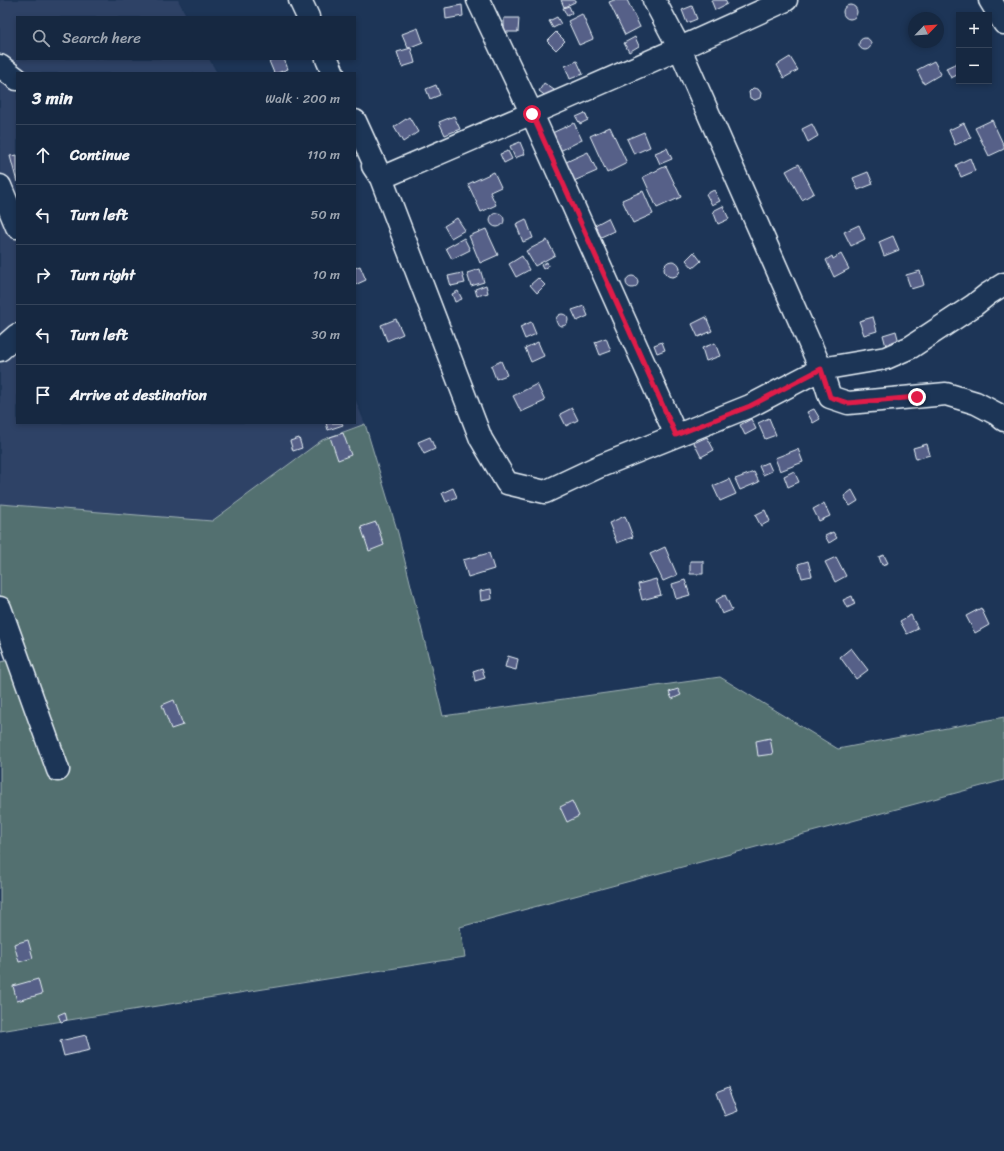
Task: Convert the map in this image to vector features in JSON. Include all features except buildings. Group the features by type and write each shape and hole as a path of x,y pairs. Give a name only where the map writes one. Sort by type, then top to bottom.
{"street":[{"path":"300,0 308,16"},
{"path":"478,0 532,114 676,435"},
{"path":"654,0 680,49 821,369 830,397 848,403 946,394 976,403 1004,420"},
{"path":"381,178 680,49 786,0"},
{"path":"990,0 1004,23"},
{"path":"327,60 333,72"},
{"path":"0,66 16,78"},
{"path":"356,123 381,178 481,440 507,483 545,492 598,467 750,406 821,369 886,358 911,347 1004,284"},
{"path":"356,151 365,156 381,178"},
{"path":"0,186 16,225"},
{"path":"0,350 16,336"},
{"path":"0,608 58,770"}],"shaded area":[{"path":"0,0 178,0 186,16 16,16 16,60 210,60 216,72 16,72 16,424 356,424 356,402 365,424 322,440 212,521 0,504"}],"green space":[{"path":"365,424 398,533 443,716 720,677 838,749 1004,717 1004,780 460,927 465,957 0,1031 0,662 11,660 0,609 0,504 212,521 322,440"}],"route":[{"path":"532,114 676,435 750,406 821,369 830,397 848,403 917,397"}]}
